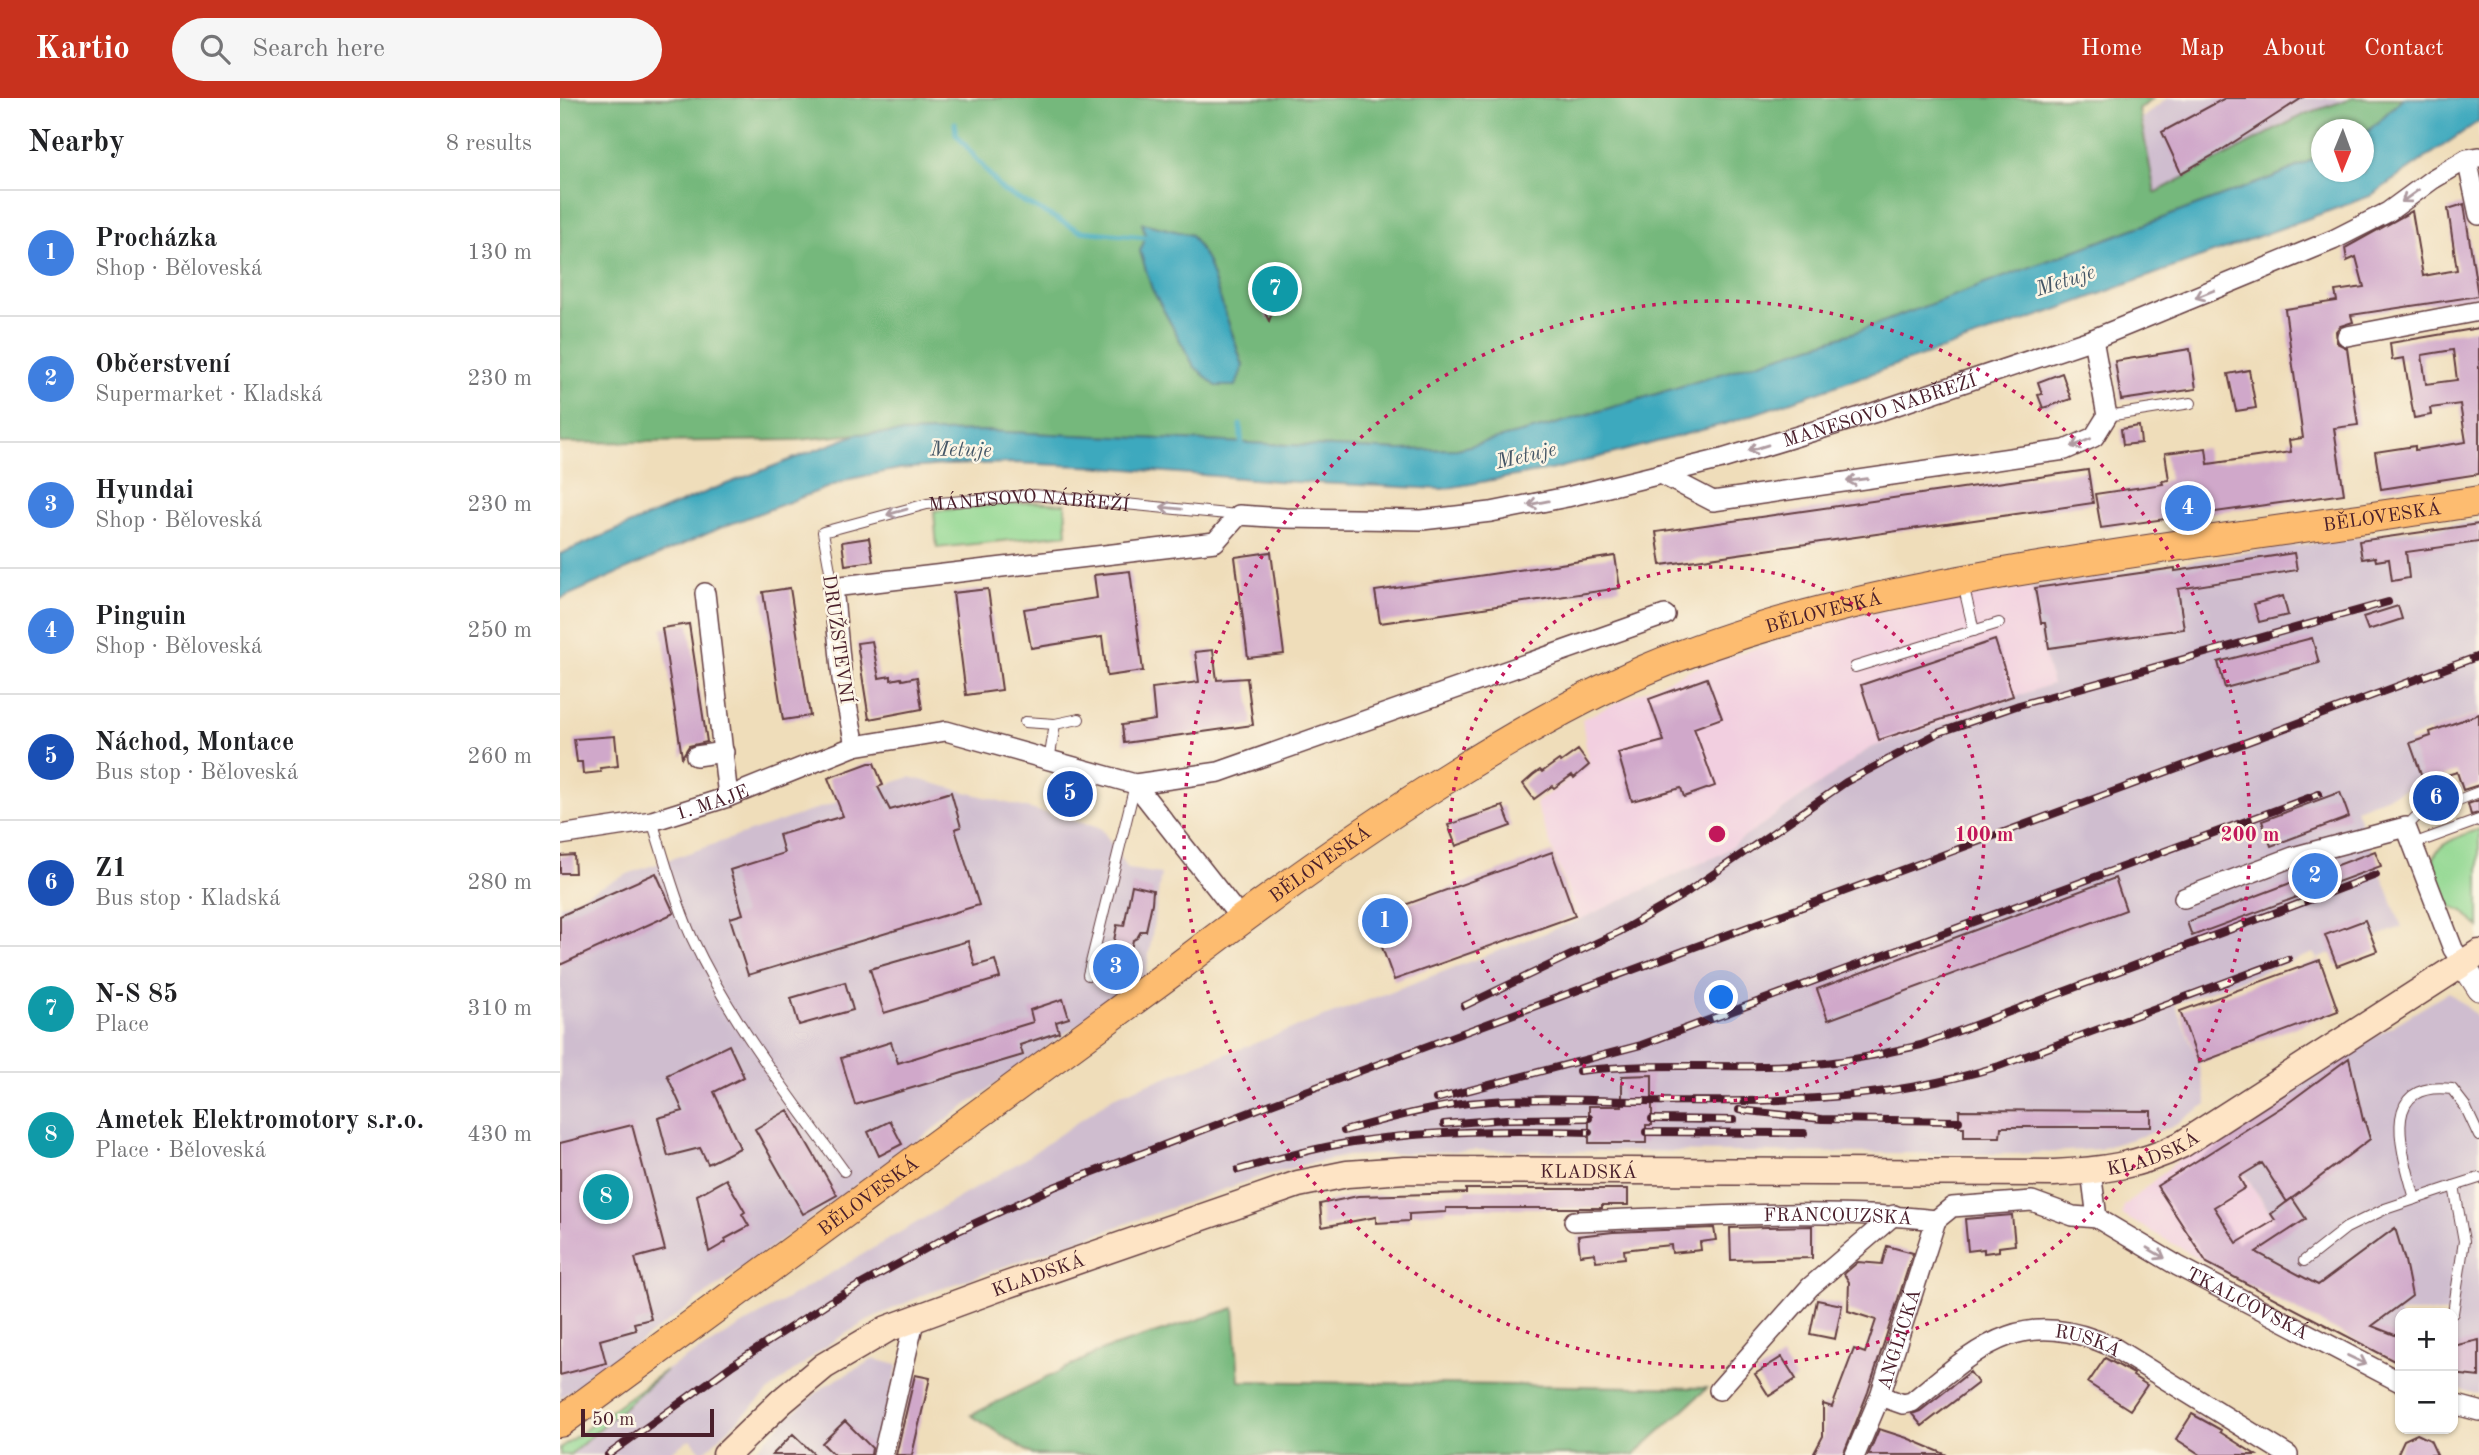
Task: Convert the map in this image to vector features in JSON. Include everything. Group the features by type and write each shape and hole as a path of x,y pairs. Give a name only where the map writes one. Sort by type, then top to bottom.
{"main road":[{"name":"BĚLOVESKÁ","path":"560,1422 1241,919 1400,808 1499,746 1607,687 1699,649 1857,601 1962,580 2115,555 2479,501"},
{"name":"KLADSKÁ","path":"726,1455 782,1401 824,1366 864,1341 915,1317 1298,1184 1347,1174 1405,1170 2040,1173 2091,1171 2132,1164 2181,1145 2465,955"}],"street":[{"path":"2473,158 2479,215"},
{"name":"MÁNESOVO NÁBŘEŽÍ","path":"1239,515 1422,520 1500,510 1722,459 1873,413 2094,339 2333,240 2388,212 2433,179 2473,158"},
{"path":"2347,336 2479,311"},
{"path":"1661,474 1713,501 2065,450 2094,437 2106,416 2094,339"},
{"path":"833,587 1215,542 1239,515"},
{"name":"DRUŽSTEVNÍ","path":"833,587 842,679 855,746"},
{"path":"705,593 728,797"},
{"path":"855,746 946,732 1135,784 1219,772 1665,615"},
{"name":"1. MÁJE","path":"560,835 652,821 728,797 855,746"},
{"path":"696,756 724,752"},
{"path":"1135,784 1241,919"},
{"path":"2184,898 2293,857 2409,836 2479,989"},
{"path":"2091,1171 2097,1219"},
{"name":"TKALCOVSKÁ","path":"1936,1220 1952,1207 2032,1201 2073,1216 2097,1219 2178,1266 2395,1379"},
{"name":"FRANCOUZSKÁ","path":"1574,1221 1748,1215 1895,1215"},
{"path":"1895,1215 1936,1220"},
{"name":"FRANCOUZSKÁ","path":"1718,1390 1810,1287 1895,1215"},
{"name":"ANGLICKÁ","path":"1855,1455 1880,1396 1936,1220"},
{"path":"883,1455 915,1317"},
{"name":"RUSKÁ","path":"1880,1396 1903,1404 1912,1402 1972,1354 2006,1336 2046,1330 2070,1331 2113,1347 2288,1455"},
{"path":"2458,1405 2479,1411"}],"lane":[{"path":"2106,416 2192,402"},
{"name":"MÁNESOVO NÁBŘEŽÍ","path":"823,532 927,504 1034,495 1239,515"},
{"name":"DRUŽSTEVNÍ","path":"823,532 833,587"},
{"path":"1962,580 1974,631"},
{"path":"1855,667 1999,623"},
{"path":"1025,722 1055,724 1079,719"},
{"path":"1049,761 1055,724"},
{"path":"1088,975 1135,784"},
{"path":"2409,836 2417,816 2479,792"},
{"path":"2409,836 2479,820"},
{"path":"652,821 691,936 719,992 844,1171"},
{"path":"2415,1199 2402,1153 2402,1111 2411,1097 2421,1090 2434,1087 2452,1089 2465,1106 2479,1136"},
{"path":"2304,1261 2346,1228 2385,1209 2479,1178"},
{"path":"2454,1186 2464,1241 2454,1308"}],"shaded area":[{"path":"2168,98 2389,98 2345,119 2311,119 2311,136 2160,220 2142,118"},
{"path":"2479,521 2479,713 2409,739 2424,782 2356,809 2402,927 2317,959 2314,953 2175,1004 2198,1061 2207,1104 2171,1127 2099,1149 2016,1154 1476,1150 1347,1156 1303,1165 1256,1178 926,1294 874,1317 830,1343 776,1385 703,1453 690,1439 666,1455 570,1455 666,1370 1023,1160 1113,1097 1579,920 1721,854 1870,748 2052,684 2037,627 2032,587 2242,553"},
{"path":"2032,587 2037,627 2052,684 1870,748 1721,854 1579,920 1535,803 1589,766 1582,719 1689,670 1856,615"},
{"path":"910,777 1101,828 1128,869 1161,874 1146,975 560,1398 560,906 630,873"},
{"path":"2449,992 2475,1014 2479,1021 2479,1395 2458,1389 2458,1308 2395,1308 2395,1360 2225,1273 2283,1233 2217,1132"},
{"path":"2217,1132 2283,1234 2225,1273 2122,1215 2124,1206 2179,1159"},
{"path":"874,1359 898,1365 875,1455 750,1455 787,1418 825,1386"}],"green space":[{"path":"560,98 2153,98 2139,110 2155,193 2305,114 2353,98 2403,98 2374,126 2374,119 2311,119 2311,160 2276,176 1853,333 1549,426 1457,449 1400,450 984,431 858,434 798,440 560,443","holes":["1142,223 1191,235 1207,260 1243,365 1194,366 1152,289 1140,251 1146,237"]},
{"path":"1031,502 1065,504 1067,534 937,548 934,511"},
{"path":"2479,829 2479,928 2463,911 2447,905 2433,864 2440,848"},
{"path":"1234,1308 1239,1381 1707,1388 1634,1455 1033,1455 971,1415 1103,1350"},
{"path":"666,1370 570,1455 560,1455 560,1448"}],"water":[{"name":"Metuje","path":"2403,98 2479,98 2479,121 2370,196 2053,311 1728,423 1555,469 1442,489 1015,463 899,469 850,479 720,528 560,599 560,554 711,490 858,434 984,431 1400,450 1457,449 1549,426 1853,333 2276,176 2311,160 2311,182 2374,182 2374,126"},
{"path":"1142,223 1191,235 1207,260 1243,366 1236,386 1216,386 1194,366 1152,289 1140,251 1146,237"}],"building":[{"path":"2225,98 2302,98 2181,173 2162,132"},
{"path":"2464,204 2478,296 2351,315 2353,322 2340,326 2336,331 2337,343 2347,348 2358,425 2334,428 2344,494 2101,528 2095,494 2163,484 2162,481 2169,480 2165,453 2206,448 2208,464 2291,452 2289,440 2303,438 2285,309 2337,301 2335,291 2364,287 2356,257 2347,261 2345,248 2412,211 2423,276 2457,270 2448,209"},
{"path":"1286,268 1286,277 1291,283 1290,295 1277,300 1269,321 1260,303 1260,269"},
{"path":"2479,328 2479,474 2381,489 2375,452 2415,446 2415,450 2466,442 2460,404 2430,408 2431,415 2414,418 2404,358 2392,360 2390,343","holes":["2453,350 2457,380 2426,384 2422,355"]},
{"path":"2190,349 2196,389 2121,400 2115,361"},
{"path":"2249,370 2256,408 2236,411 2228,374"},
{"path":"2062,373 2071,399 2043,408 2038,395 2042,394 2038,382"},
{"path":"2139,426 2141,443 2123,445 2121,429"},
{"path":"2088,470 2093,503 1661,565 1656,532"},
{"path":"2479,524 2479,542 2406,552 2409,578 2392,581 2389,559 2362,559 2359,541"},
{"path":"869,538 873,561 845,565 842,542"},
{"path":"1271,552 1284,654 1248,658 1235,557"},
{"path":"2294,553 2297,570 2178,589 2184,629 2049,648 2045,623 2041,623 2035,588"},
{"path":"1615,556 1620,588 1380,623 1375,591"},
{"path":"1130,571 1143,671 1107,676 1102,637 1031,648 1024,609 1097,598 1094,575"},
{"path":"790,588 810,716 783,720 763,592"},
{"path":"988,589 1002,690 966,695 953,593"},
{"path":"2283,596 2288,615 2259,622 2254,604"},
{"path":"2398,606 2402,619 2368,630 2363,617"},
{"path":"689,624 707,742 689,746 682,757 662,628"},
{"path":"2312,638 2319,663 2225,688 2218,662"},
{"path":"1995,640 2013,696 1879,740 1861,685"},
{"path":"872,641 879,678 891,676 891,680 902,680 917,677 922,709 869,719 857,643"},
{"path":"1213,650 1217,680 1247,678 1253,725 1124,743 1122,725 1155,720 1152,688 1199,682 1195,652"},
{"path":"1707,678 1722,718 1694,728 1715,786 1684,797 1681,788 1632,801 1618,753 1664,741 1649,699"},
{"path":"2479,714 2479,785 2463,790 2457,772 2424,782 2410,743 2431,736 2430,732"},
{"path":"615,736 618,766 583,774 582,762 577,762 574,739"},
{"path":"1578,750 1589,765 1574,778 1572,775 1534,799 1523,784 1540,770 1542,772 1559,760 1561,762"},
{"path":"874,763 883,785 878,787 890,810 951,792 961,827 955,829 979,905 748,975 730,918 743,914 730,870 784,853 779,835 843,816 828,778"},
{"path":"2340,792 2349,817 2271,846 2262,821"},
{"path":"2479,800 2479,813 2471,815 2468,804"},
{"path":"1503,806 1511,826 1456,846 1448,825"},
{"path":"2375,851 2381,866 2192,936 2187,922"},
{"path":"1552,852 1575,916 1394,980 1371,917"},
{"path":"574,855 575,873 560,873 560,856"},
{"path":"656,873 674,913 560,965 560,916"},
{"path":"2115,878 2126,910 1828,1020 1817,989"},
{"path":"1132,885 1153,890 1146,931 1141,931 1133,940 1129,959 1111,956 1117,925 1124,926"},
{"path":"2365,920 2377,951 2337,966 2325,935"},
{"path":"968,941 975,966 995,960 1000,978 884,1013 870,969"},
{"path":"2320,960 2338,1011 2199,1063 2180,1011"},
{"path":"845,982 853,1010 799,1025 791,998"},
{"path":"1063,999 1069,1018 1056,1022 1059,1032 1020,1045 1023,1055 855,1105 841,1058 891,1042 898,1063 1033,1022 1030,1010"},
{"path":"729,1045 744,1077 714,1092 740,1148 708,1164 700,1148 668,1156 658,1118 683,1111 667,1075"},
{"path":"2349,1058 2370,1139 2292,1198 2306,1219 2256,1252 2318,1285 2395,1228 2412,1296 2372,1326 2395,1335 2395,1361 2207,1263 2157,1186 2288,1103","holes":["2262,1163 2287,1202 2271,1214 2275,1220 2237,1243 2214,1207 2245,1188 2239,1177"]},
{"path":"1652,1075 1652,1125 1646,1125 1646,1143 1589,1143 1589,1106 1622,1106 1622,1076"},
{"path":"788,1110 837,1195 803,1214 755,1129"},
{"path":"1959,1110 2151,1111 2151,1127 2001,1127 2000,1137 1964,1137 1964,1127 1959,1127"},
{"path":"890,1121 902,1144 879,1156 868,1132"},
{"path":"632,1125 665,1250 635,1258 651,1319 634,1323 636,1330 600,1340 606,1363 560,1375 560,1143"},
{"path":"726,1179 745,1212 742,1214 749,1226 725,1239 726,1242 709,1252 697,1195"},
{"path":"1466,1189 1628,1189 1628,1205 1602,1205 1602,1208 1446,1208 1446,1212 1409,1214 1409,1221 1376,1223 1376,1217 1322,1227 1320,1204 1358,1196 1466,1193"},
{"path":"2012,1215 2015,1245 1984,1253 1984,1249 1968,1251 1965,1219"},
{"path":"1812,1226 1812,1258 1731,1260 1730,1228"},
{"path":"1714,1228 1716,1240 1700,1242 1701,1250 1672,1253 1671,1245 1650,1247 1624,1250 1625,1258 1596,1261 1595,1253 1580,1255 1578,1236"},
{"path":"1887,1246 1913,1253 1868,1392 1843,1455 1813,1455 1823,1436 1823,1404 1832,1407 1854,1349 1865,1353 1876,1320 1848,1311 1849,1282 1844,1274 1858,1262 1882,1264"},
{"path":"1817,1300 1842,1305 1835,1339 1810,1334"},
{"path":"2479,1340 2479,1377 2458,1375 2458,1345"},
{"path":"1782,1357 1796,1379 1769,1396 1755,1374"},
{"path":"2105,1358 2134,1374 2133,1376 2147,1385 2130,1410 2088,1383"},
{"path":"1970,1372 1978,1383 1922,1426 1912,1414 1920,1411"},
{"path":"915,1375 930,1378 912,1455 896,1455"},
{"path":"2192,1414 2221,1430 2220,1432 2256,1455 2201,1455 2176,1439"},
{"path":"845,1421 872,1448 871,1455 834,1455 822,1443"},
{"path":"1879,1429 1907,1438 1947,1455 1868,1455"},
{"path":"793,1434 815,1455 772,1455"},
{"path":"2417,1434 2430,1440 2437,1455 2397,1455 2404,1440"}],"waterway":[{"path":"955,123 956,134 1003,191 1080,231 1146,237 1148,240"},
{"path":"1240,425 1242,447"}],"railway":[{"path":"1464,1006 1619,932 1683,895 1846,782 1938,733 2019,705 2388,602"},
{"path":"608,1455 731,1366 829,1302 958,1231 1054,1187 2479,656"},
{"path":"1436,1099 1641,1045 2319,794"},
{"path":"1579,1071 1638,1067 1815,1064 1855,1059 1921,1045 2376,875"},
{"path":"1344,1131 1421,1111 1488,1101 1771,1100 1908,1088 1999,1066 2288,959"},
{"path":"1739,1110 1822,1119 1959,1121"},
{"path":"1444,1124 1506,1119 1589,1118"},
{"path":"1652,1119 1733,1120"},
{"path":"1238,1170 1324,1147 1382,1138 1471,1132 1589,1132"},
{"path":"1646,1132 1804,1133"}],"place":[{"name":"N-S 85","path":"1275,289"},
{"name":"Pinguin","path":"2188,508"},
{"name":"Náchod, Montace","path":"1070,794"},
{"name":"Z1","path":"2436,798"},
{"name":"Občerstvení","path":"2315,876"},
{"name":"Procházka","path":"1385,921"},
{"name":"Hyundai","path":"1116,967"},
{"name":"Ametek Elektromotory s.r.o.","path":"606,1197"}]}
